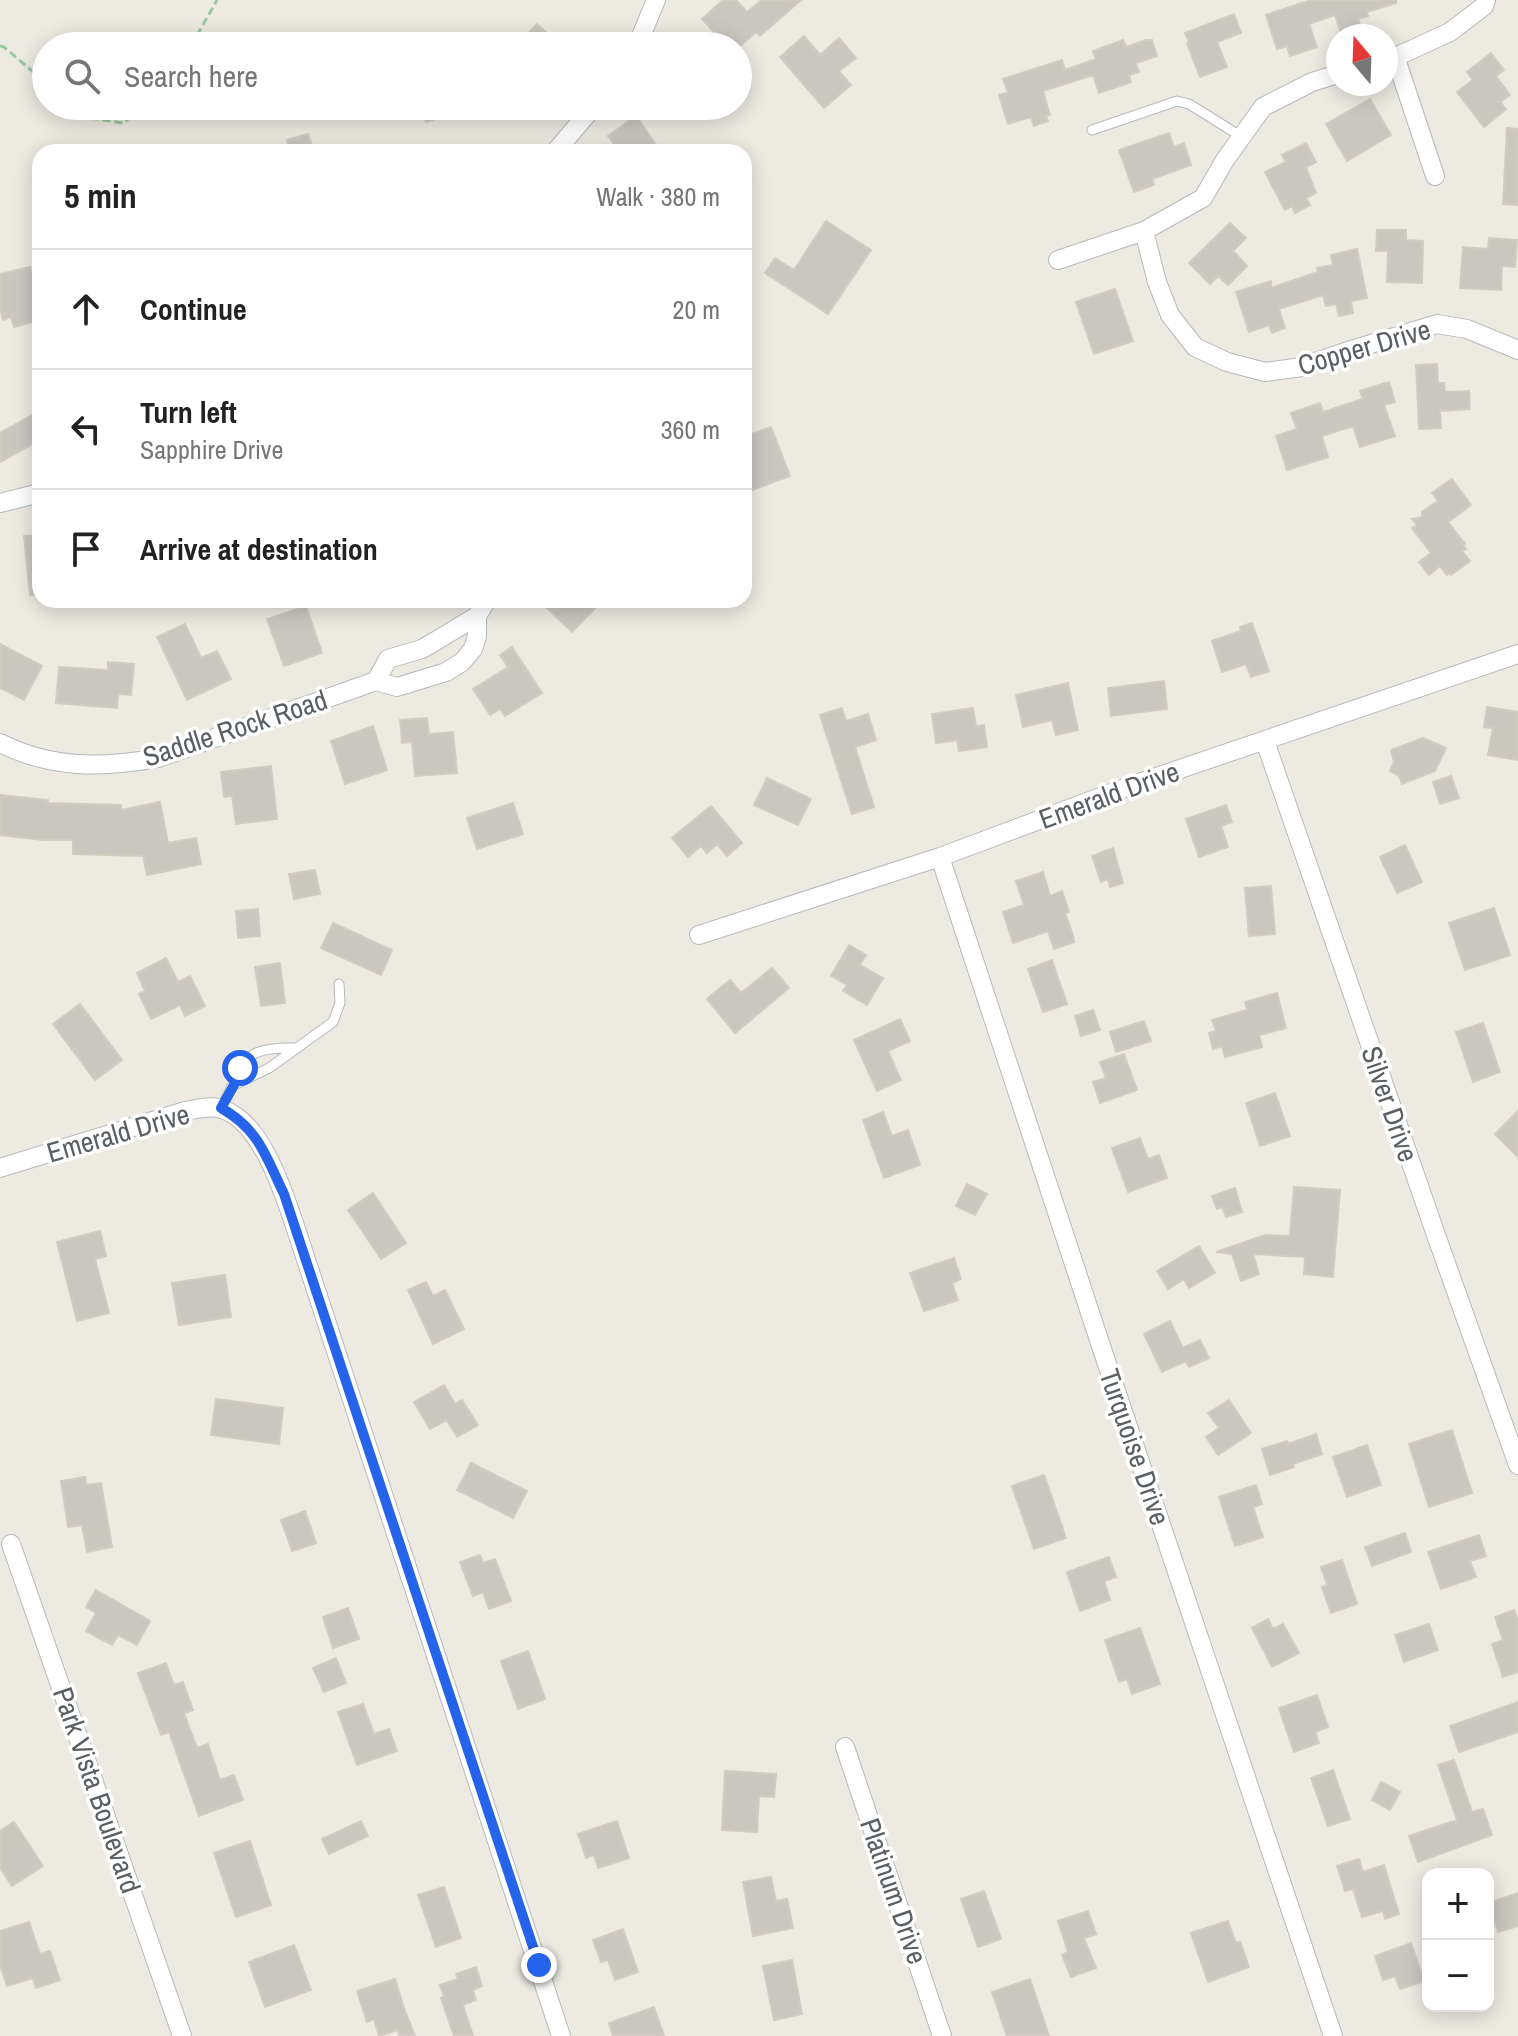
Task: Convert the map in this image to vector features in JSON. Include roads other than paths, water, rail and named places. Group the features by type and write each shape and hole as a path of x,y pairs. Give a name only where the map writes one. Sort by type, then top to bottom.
{"street":[{"path":"643,32 656,0"},
{"path":"1398,55 1450,32 1484,6 1486,0"},
{"path":"1058,260 1144,231 1203,198 1225,160 1263,107 1326,78"},
{"path":"1398,79 1435,176"},
{"path":"562,144 582,120"},
{"name":"Copper Drive","path":"1144,231 1157,282 1170,315 1195,347 1227,362 1265,372 1302,367 1437,324 1467,329 1518,350"},
{"path":"0,503 32,495"},
{"name":"Saddle Rock Road","path":"376,681 388,659 422,649 477,616 482,608"},
{"name":"Saddle Rock Road","path":"0,743 34,757 64,764 127,764 158,758 376,681 397,687 446,672 462,662 473,649 477,636 477,616"},
{"name":"Emerald Drive","path":"699,935 940,857 1130,786 1518,654"},
{"name":"Silver Drive","path":"1265,741 1518,1465"},
{"name":"Turquoise Drive","path":"940,857 1333,2036"},
{"name":"Emerald Drive","path":"0,1168 185,1111 205,1107 228,1112"},
{"path":"228,1112 256,1136 284,1194 561,2036"},
{"name":"Park Vista Boulevard","path":"11,1544 182,2036"},
{"name":"Platinum Drive","path":"845,1747 942,2036"}],"lane":[{"path":"1092,130 1177,101 1189,104 1242,137"},
{"path":"234,1085 269,1068 333,1022 340,1003 339,984"},
{"path":"228,1112 240,1068 252,1053 276,1047 297,1048"}]}
